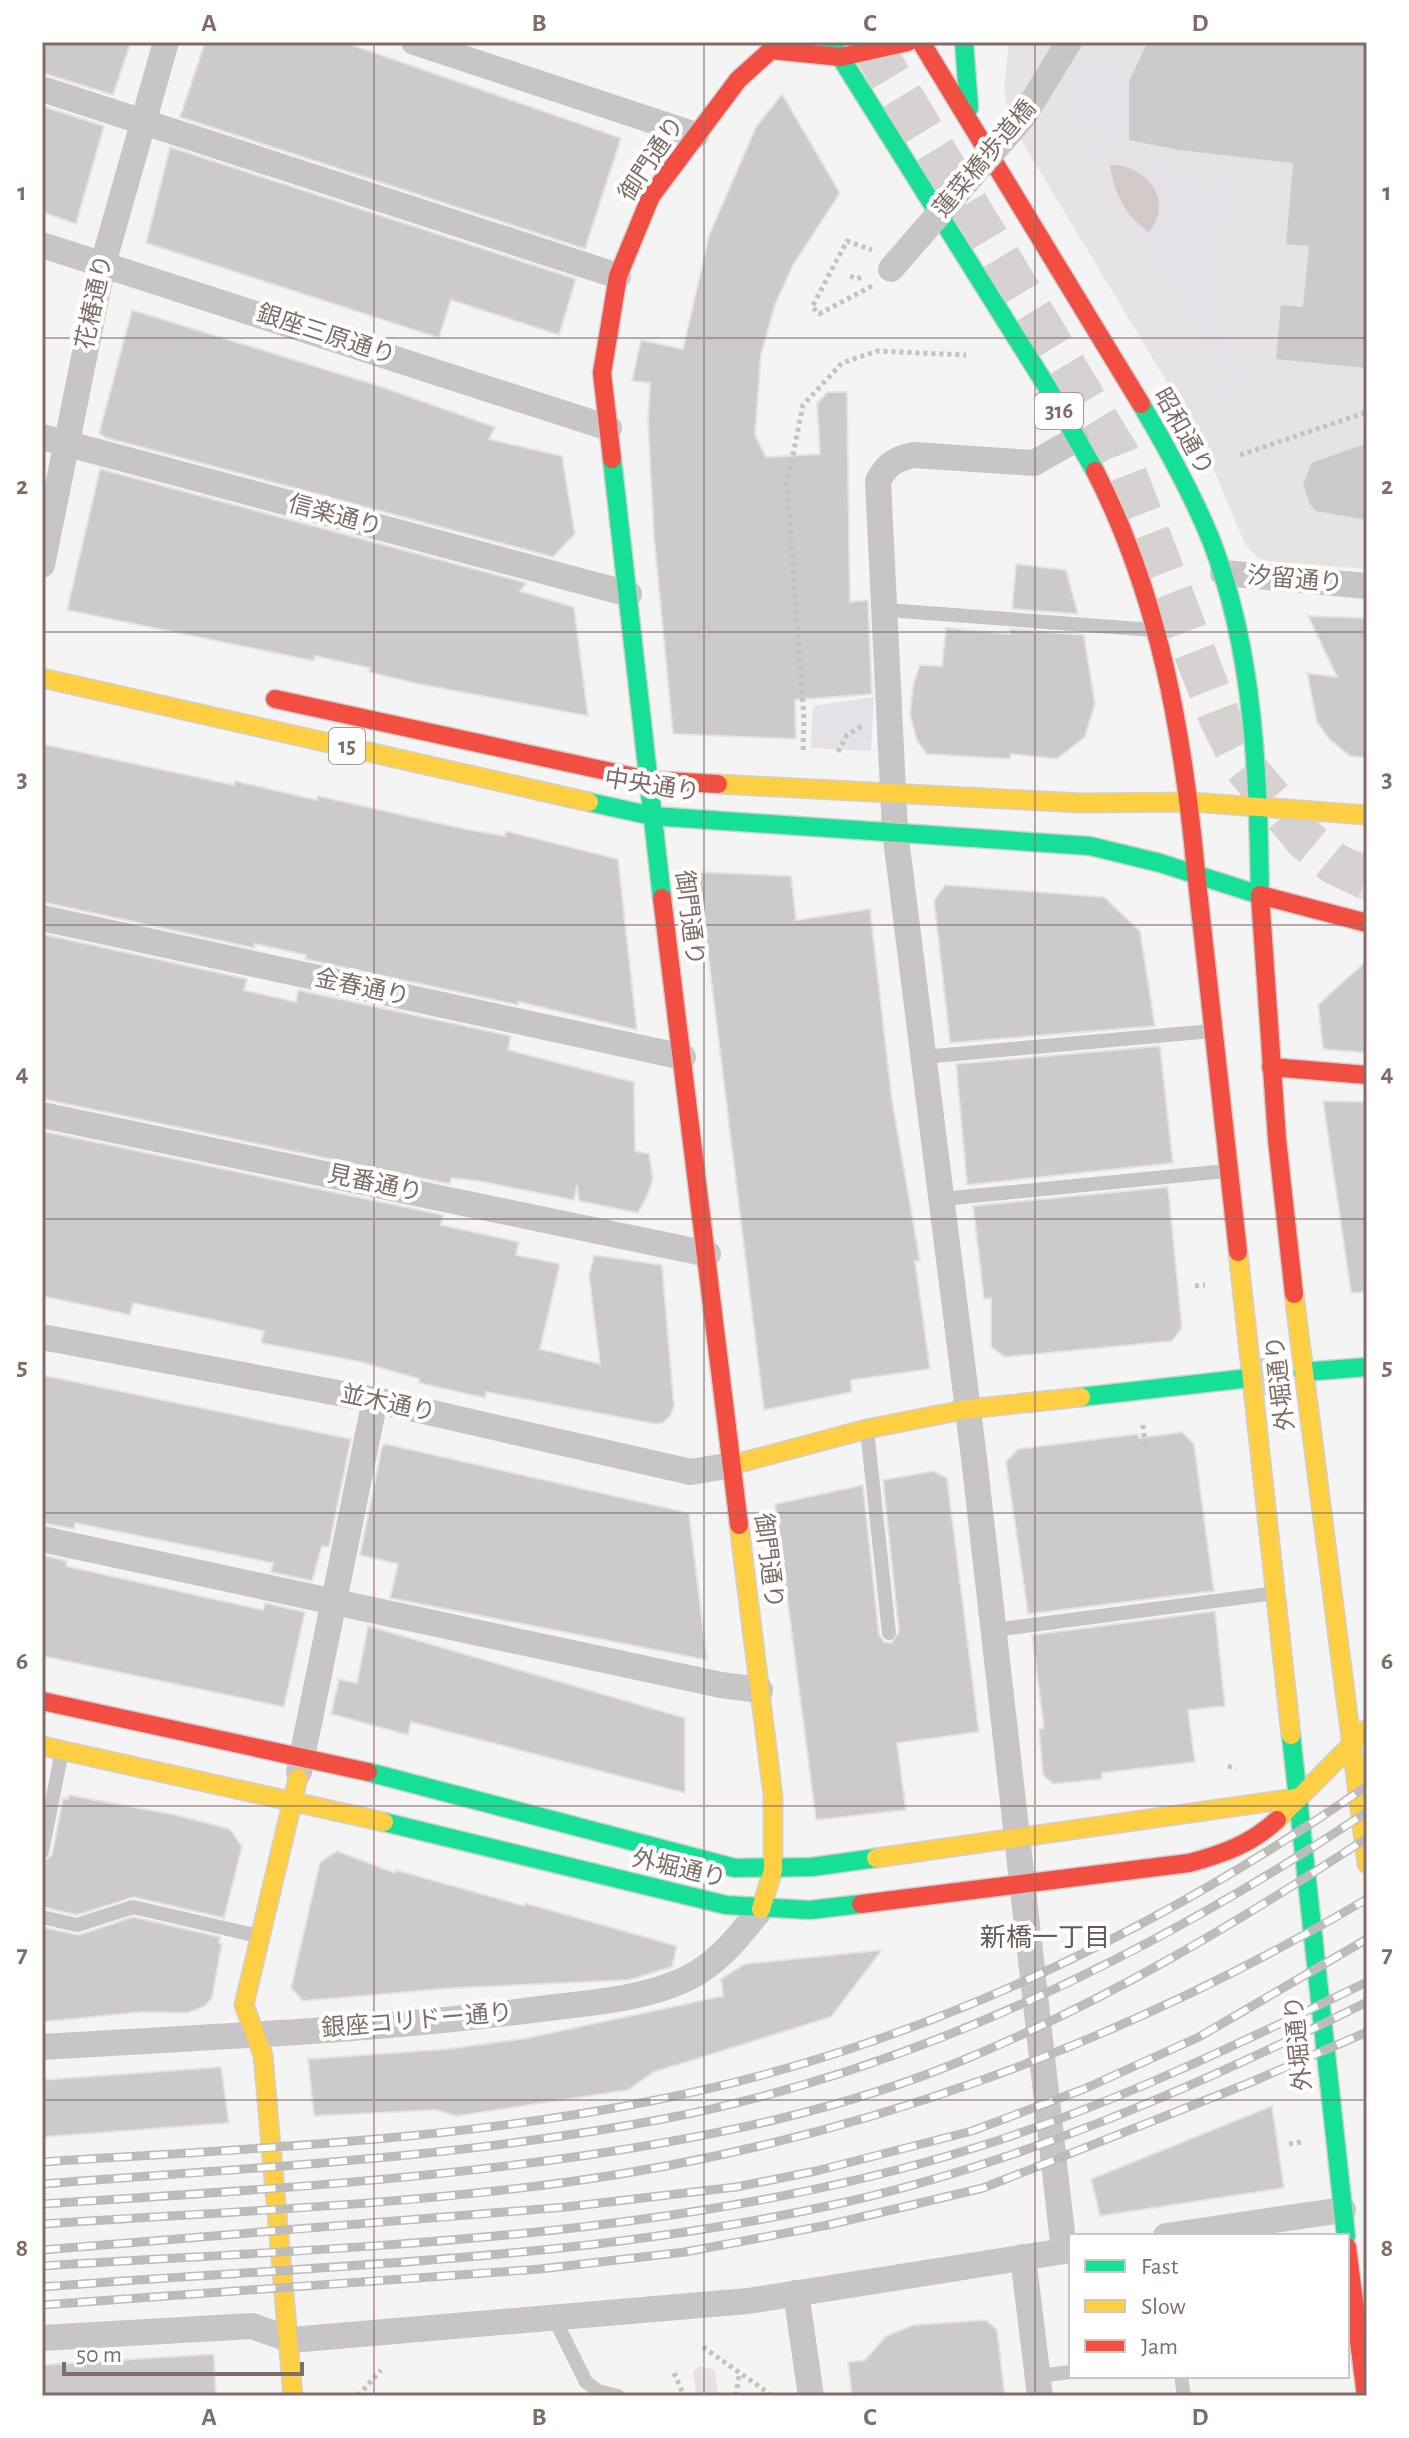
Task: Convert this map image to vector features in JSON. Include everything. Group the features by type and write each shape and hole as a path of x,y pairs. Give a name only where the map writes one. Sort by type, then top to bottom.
{"main road":[{"path":"836,47 908,42"},
{"name":"昭和通り","path":"921,42 1182,474 1223,573 1240,649 1257,809 1260,896"},
{"path":"964,42 965,95 974,129"},
{"name":"御門通り","path":"761,1909 773,1870 773,1796 652,816 602,373 618,276 651,196 738,80 771,50 836,47"},
{"name":"316","path":"836,47 1076,439 1116,517 1138,568 1156,630 1190,802 1196,872"},
{"name":"中央通り","path":"42,678 652,816 1090,846 1129,852 1260,896"},
{"name":"中央通り","path":"250,694 648,780 1081,803 1190,802 1257,809"},
{"name":"15","path":"1257,809 1367,815"},
{"name":"外堀通り","path":"1196,872 1296,1798 1352,2217"},
{"name":"15","path":"1260,896 1332,917 1367,923"},
{"name":"外堀通り","path":"1260,896 1271,1067 1303,1372 1367,1864"},
{"path":"1271,1067 1367,1075"},
{"path":"1303,1372 1367,1367"},
{"path":"732,1465 867,1429 968,1409 1250,1378"},
{"name":"外堀通り","path":"42,1701 726,1905 761,1909 810,1910 1189,1863 1226,1853 1274,1823 1296,1798"},
{"path":"1296,1798 1367,1729"},
{"name":"外堀通り","path":"42,1746 297,1778 352,1768 724,1866 773,1870 1296,1798"},
{"path":"293,2396 291,2340 263,2055 244,2005 297,1778"},
{"path":"1349,2277 1353,2338 1366,2396"}],"street":[{"name":"花椿通り","path":"42,565 54,440 166,42"},
{"path":"414,42 696,135"},
{"name":"蓮菜橋歩道橋","path":"891,269 1023,117 1069,42"},
{"path":"42,89 618,276"},
{"name":"銀座三原通り","path":"42,245 609,428"},
{"path":"42,2338 252,2326 291,2340 554,2318 748,2301 1068,2250 968,1409 895,831 887,610 878,481 897,458 914,455 1034,463 1076,439"},
{"name":"信楽通り","path":"54,440 629,594"},
{"name":"汐留通り","path":"1223,573 1367,586"},
{"name":"金春通り","path":"42,918 683,1057"},
{"name":"見番通り","path":"42,1115 708,1254"},
{"name":"並木通り","path":"42,1337 375,1400 691,1472 732,1465"},
{"path":"297,1778 375,1400"},
{"path":"42,1539 721,1685 760,1690"},
{"name":"銀座コリドー通り","path":"42,2047 295,2032 490,2015 636,1996 685,1979 709,1965 761,1909"},
{"path":"1186,2234 1352,2217"},
{"path":"1023,2257 1039,2386"},
{"path":"796,2293 811,2396"}],"lane":[{"path":"887,610 1156,630"},
{"path":"923,1057 1212,1031"},
{"path":"942,1199 1227,1171"},
{"path":"867,1429 889,1633"},
{"path":"994,1630 1276,1593"},
{"path":"42,1852 63,1751"},
{"path":"42,1917 77,1925 133,1907 260,1936"},
{"path":"554,2318 586,2382 598,2391 618,2396"},
{"path":"1039,2386 1069,2373"}],"path":[{"path":"847,241 812,307 819,314 888,277 891,269"},
{"path":"803,751 804,719 787,485 803,405 842,363 877,351 966,355"},
{"path":"1240,455 1367,412"},
{"path":"837,756 847,735 860,726 870,725"},
{"path":"1195,1286 1205,1285"},
{"path":"1143,1425 1145,1445"},
{"path":"1228,1766 1236,1769"},
{"path":"703,2347 770,2394"},
{"path":"358,2396 381,2370"},
{"path":"736,2396 739,2372"},
{"path":"674,2373 684,2396"}],"shaded area":[{"path":"1009,42 1367,42 1367,569 1267,561 1258,558 1245,544 1199,435 1018,135 1007,110 1004,88"},
{"path":"1082,42 1097,42 1092,66 1136,64 1128,81 1128,141 1078,129"},
{"path":"1079,149 1252,191 1222,243 1215,282 1219,321 1245,393 1241,429 1232,425 1221,379 1207,349"},
{"path":"1110,165 1135,171 1153,186 1159,208 1149,232 1133,219 1122,203"},
{"path":"874,697 871,751 811,748 813,706"},
{"path":"1358,851 1367,852 1367,901 1356,898"},
{"path":"700,2366 715,2370 718,2396 696,2396 693,2371"}],"building":[{"path":"42,42 131,42 113,95 42,73"},
{"path":"205,42 343,42 621,138 585,249 180,117"},
{"path":"1367,42 1367,369 1275,360 1280,304 1302,306 1308,247 1285,245 1292,164 1180,151 1128,141 1128,81 1145,45"},
{"path":"782,94 840,193 793,265 775,305 761,355 755,435 766,457 820,454 817,404 827,392 847,392 850,602 868,600 872,694 795,700 796,739 673,734 654,538 648,422 650,383 632,381 641,340 683,349 709,235 756,127"},
{"path":"42,106 104,126 76,224 42,212"},
{"path":"170,147 576,279 559,335 451,300 439,338 146,243"},
{"path":"132,310 379,386 495,427 489,439 562,456 575,534 553,557 107,438 99,433"},
{"path":"1367,442 1367,521 1316,512 1309,505 1302,484 1311,462"},
{"path":"100,469 527,583 520,591 574,607 588,716 414,683 369,672 370,668 315,656 314,661 67,610"},
{"path":"1016,564 1066,570 1078,614 1012,609"},
{"path":"1308,616 1367,618 1367,758 1350,756 1330,740 1317,722 1307,673 1337,677"},
{"path":"946,628 1010,634 1010,629 1084,635 1095,704 1085,737 1057,759 1011,754 1010,759 927,754 917,741 910,715 913,685 920,665 942,666"},
{"path":"42,744 234,785 235,781 317,800 318,796 465,829 505,836 506,831 618,859 637,1030 519,1002 518,1005 305,959 306,955 255,944 254,948 42,902"},
{"path":"698,872 791,876 796,920 870,909 892,1100 920,1261 915,1261 930,1369 851,1380 852,1392 764,1410"},
{"path":"945,885 1104,897 1140,931 1155,1026 950,1043 934,901"},
{"path":"42,934 247,979 244,990 296,1002 298,990 511,1036 508,1050 634,1082 635,1151 649,1154 653,1179 648,1194 638,1213 579,1201 577,1185 574,1200 478,1181 451,1178 450,1184 42,1099"},
{"path":"1367,960 1367,1053 1323,1049 1318,1005"},
{"path":"1160,1046 1173,1163 967,1185 956,1064"},
{"path":"1323,1101 1367,1102 1367,1292 1351,1293"},
{"path":"42,1131 443,1215 441,1225 519,1242 516,1255 560,1264 540,1349 600,1364 589,1276 594,1255 662,1265 674,1406 671,1415 663,1423 656,1424 486,1392 485,1398 419,1383 419,1379 361,1362 261,1343 264,1331 133,1303 130,1315 42,1296"},
{"path":"1168,1187 1182,1328 1172,1341 1005,1357 991,1347 991,1298 984,1299 973,1206"},
{"path":"42,1375 351,1439 329,1547 322,1546 312,1581 271,1572 273,1563 75,1523 74,1529 42,1523"},
{"path":"1182,1432 1194,1444 1214,1591 1028,1614 1006,1462 1018,1449 1138,1434 1139,1438"},
{"path":"386,1444 689,1513 707,1660 390,1598 398,1564 360,1555 382,1446"},
{"path":"933,1471 947,1478 979,1732 897,1743 906,1810 816,1820 775,1504 863,1485 879,1634 884,1642 891,1643 899,1632 883,1480"},
{"path":"42,1555 67,1561 66,1566 263,1610 265,1603 305,1612 284,1707 42,1656"},
{"path":"1215,1611 1225,1706 1188,1710 1195,1762 1102,1773 1102,1779 1053,1784 1043,1775 1039,1729 1044,1728 1032,1635"},
{"path":"368,1626 685,1718 685,1793 411,1722 408,1735 331,1714 339,1679 357,1683"},
{"path":"69,1795 176,1815 230,1829 242,1847 224,1918 134,1897 77,1915 42,1907 42,1862 52,1855 63,1798 68,1799"},
{"path":"337,1851 395,1873 396,1870 524,1906 525,1903 677,1946 672,1967 629,1980 453,1988 303,2001 291,1988 320,1862"},
{"path":"133,1917 220,1937 219,1943 222,1943 212,1998 205,2006 188,2013 141,2012 42,2022 42,1927 79,1935"},
{"path":"882,1950 831,2017 654,2072 628,2090 457,2116 436,2110 314,2116 308,2059 448,2049 527,2038 723,1996 721,1979 745,1964"},
{"path":"221,2067 229,2123 42,2137 42,2080"},
{"path":"1272,2106 1284,2188 1100,2216 1091,2179"},
{"path":"986,2320 997,2330 1005,2396 852,2396 848,2362 865,2360 886,2336 913,2325"},
{"path":"214,2354 216,2396 42,2396 42,2365"}],"tunnel":[{"path":"869,42 1118,454 1220,718 1244,766 1306,840 1335,864 1367,879"},
{"path":"1250,1378 1303,1372"}],"railway":[{"path":"42,2162 348,2142 500,2126 651,2101 748,2079 842,2051 935,2018 1025,1981 1114,1938 1200,1891 1285,1841 1367,1786"},
{"path":"42,2184 354,2160 509,2143 663,2119 757,2098 941,2038 1030,2000 1117,1959 1202,1913 1367,1812"},
{"path":"42,2204 315,2185 520,2164 683,2139 824,2107 961,2061 1067,2013 1219,1930 1367,1838"},
{"path":"42,2224 371,2203 503,2190 673,2165 777,2142 880,2114 1081,2042 1178,1999 1274,1951 1367,1899"},
{"path":"42,2250 566,2207 736,2187 816,2171 972,2131 1084,2089 1199,2037 1367,1939"},
{"path":"42,2266 512,2234 630,2221 746,2203 861,2179 974,2148 1075,2113 1222,2051 1367,1982"},
{"path":"42,2287 535,2251 731,2225 828,2206 968,2169 1104,2121 1171,2094 1367,2002"},
{"path":"42,2305 540,2269 685,2252 828,2225 983,2188 1249,2083 1367,2032"}],"traffic: fast":[{"path":"831,42 1049,390 1095,471"},
{"path":"964,42 969,108"},
{"path":"1141,404 1204,522 1226,583 1237,626 1255,760 1260,896"},
{"path":"612,459 662,898"},
{"path":"589,802 652,816 1090,846 1160,863 1260,895"},
{"path":"1303,1372 1367,1367"},
{"path":"1081,1397 1250,1378"},
{"path":"1291,1735 1346,2234"},
{"path":"368,1772 735,1868 812,1867 876,1858"},
{"path":"384,1822 726,1905 810,1910 861,1904"}],"traffic: slow":[{"path":"42,678 589,802"},
{"path":"718,784 1081,803 1190,802 1367,815"},
{"path":"1238,1252 1291,1735"},
{"path":"1294,1294 1367,1864"},
{"path":"732,1465 867,1429 968,1409 1081,1397"},
{"path":"739,1525 773,1796 773,1870 761,1909"},
{"path":"1277,1820 1367,1729"},
{"path":"42,1746 384,1822"},
{"path":"293,2396 263,2055 244,2005 298,1778"},
{"path":"876,1858 1296,1798"}],"traffic: jam":[{"path":"841,57 908,42"},
{"path":"921,42 1141,404"},
{"path":"612,459 602,373 618,276 651,196 738,80 771,50 841,57"},
{"path":"1095,471 1136,567 1165,666 1184,768 1196,872"},
{"path":"275,699 648,780 718,784"},
{"path":"1196,872 1238,1252"},
{"path":"1260,895 1367,923"},
{"path":"1260,896 1277,1139 1294,1294"},
{"path":"662,898 739,1525"},
{"path":"1271,1067 1367,1075"},
{"path":"42,1701 368,1772"},
{"path":"861,1904 1189,1863 1236,1847 1277,1820"},
{"path":"1349,2263 1366,2396"}],"district":[{"name":"新橋一丁目","path":"1045,1938"}]}
